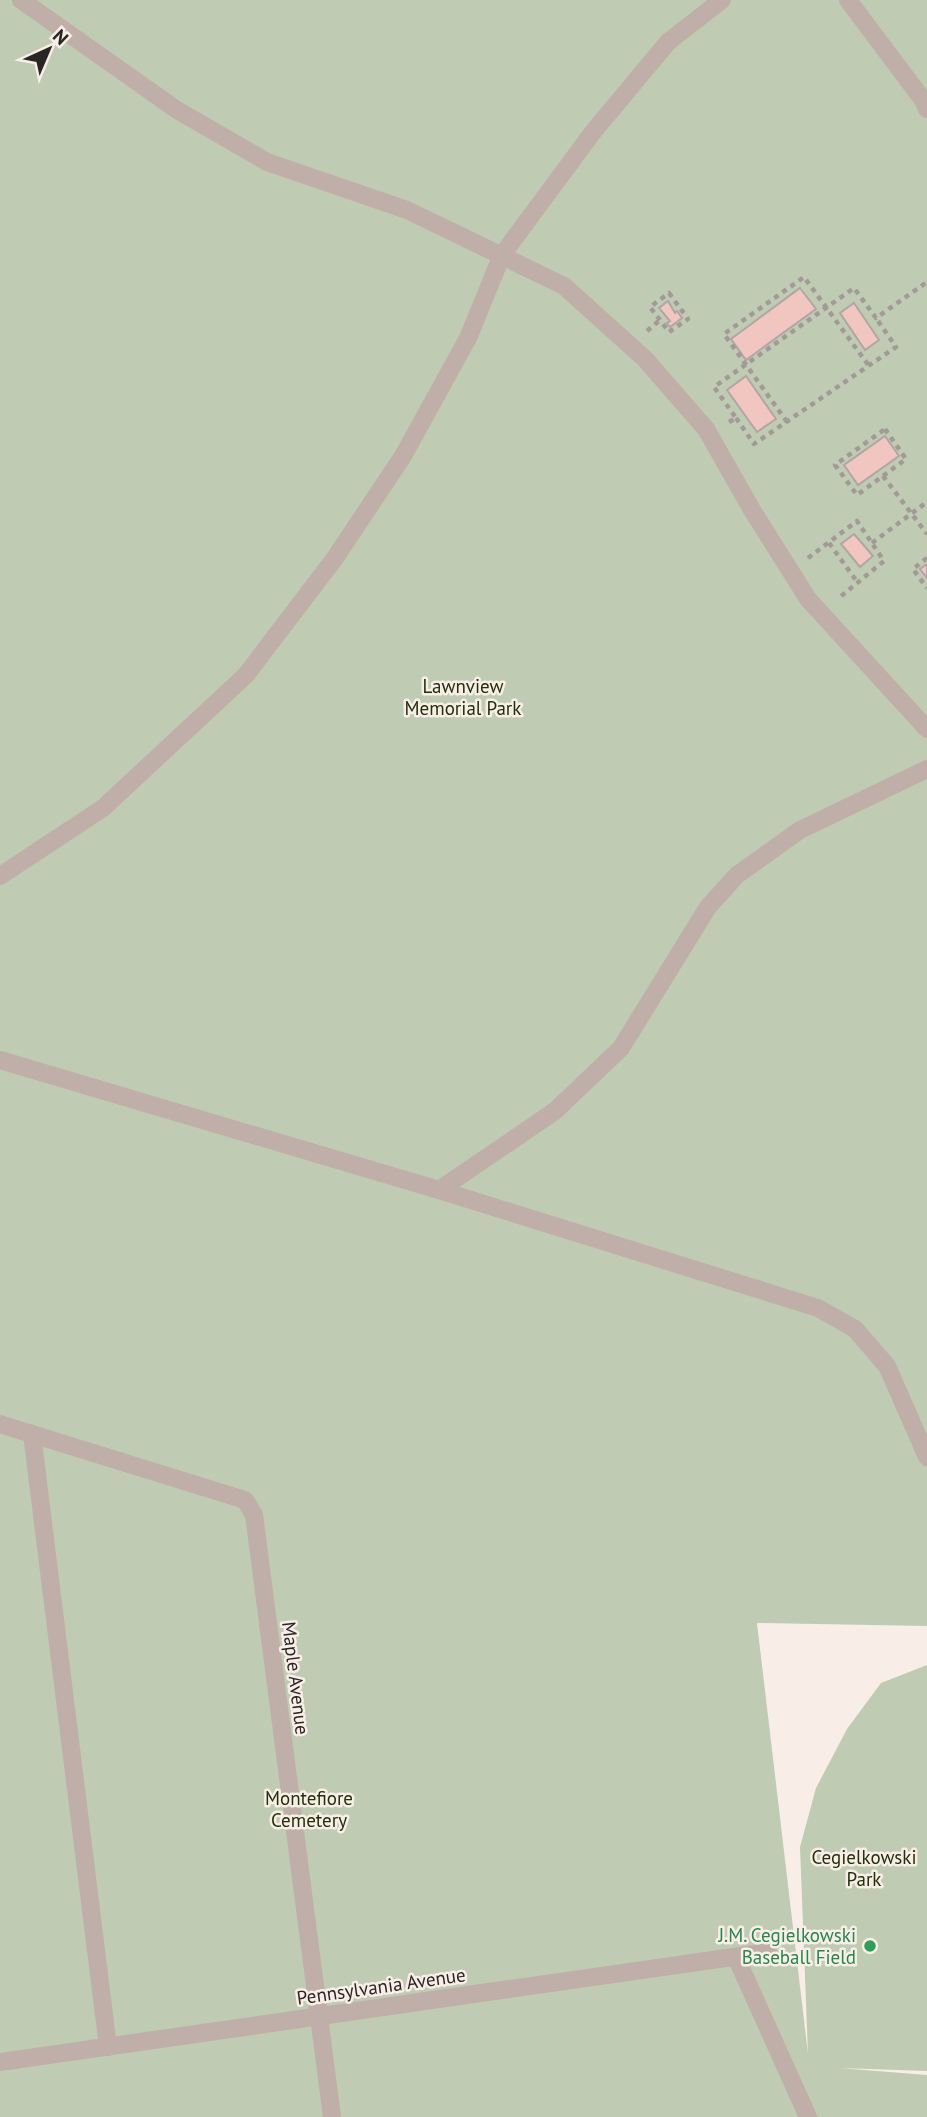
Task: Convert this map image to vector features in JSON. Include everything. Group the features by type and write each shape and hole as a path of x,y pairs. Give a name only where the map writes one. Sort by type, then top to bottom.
{"lane":[{"path":"21,0 177,110 267,162 407,210 564,286 645,359 710,436 752,510 808,599 927,729"},
{"path":"0,876 103,808 246,675 335,558 403,456 468,338 502,255 593,132 668,42 722,0"},
{"path":"848,0 927,109"},
{"path":"439,1190 555,1111 621,1048 708,907 737,875 800,830 927,769"},
{"path":"0,1060 439,1190 818,1308 855,1329 887,1366 927,1457"},
{"name":"Maple Avenue","path":"0,1424 245,1500 254,1515 332,2117"},
{"path":"32,1434 108,2047"},
{"name":"Pennsylvania Avenue","path":"0,2062 768,1952"},
{"path":"736,1957 808,2117"}],"path":[{"path":"787,422 724,334 804,276 869,366"},
{"path":"876,318 927,282"},
{"path":"854,288 876,318 896,347 754,444 714,387 854,288"},
{"path":"669,293 688,318 669,332 650,307 669,293"},
{"path":"710,436 736,418"},
{"path":"885,429 906,459 883,476 857,495 835,465 885,429"},
{"path":"883,476 927,534"},
{"path":"872,543 927,502"},
{"path":"791,571 857,521 884,561 820,613"},
{"path":"828,543 858,583"},
{"path":"927,558 913,569 927,588"}],"green space":[{"name":"Lawnview Memorial Park","path":"0,0 927,0 927,1626 757,1623 808,2054 800,1847 816,1788 847,1729 881,1683 927,1665 927,2071 839,2068 927,2075 927,2117 0,2117"}],"building":[{"path":"800,288 816,309 746,360 731,339"},
{"path":"668,301 675,313 677,311 682,318 670,327 667,323 670,321 659,308"},
{"path":"854,303 879,340 865,350 840,313"},
{"path":"746,376 776,419 757,432 727,390"},
{"path":"885,436 899,456 858,485 844,465"},
{"path":"854,534 873,556 860,567 841,544"},
{"path":"927,564 927,578 920,569"}],"place":[{"name":"J.M. Cegielkowski Baseball Field","path":"870,1946"}],"park label":[{"name":"Montefiore Cemetery","path":"309,1809"},
{"name":"Cegielkowski Park","path":"864,1868"}]}
